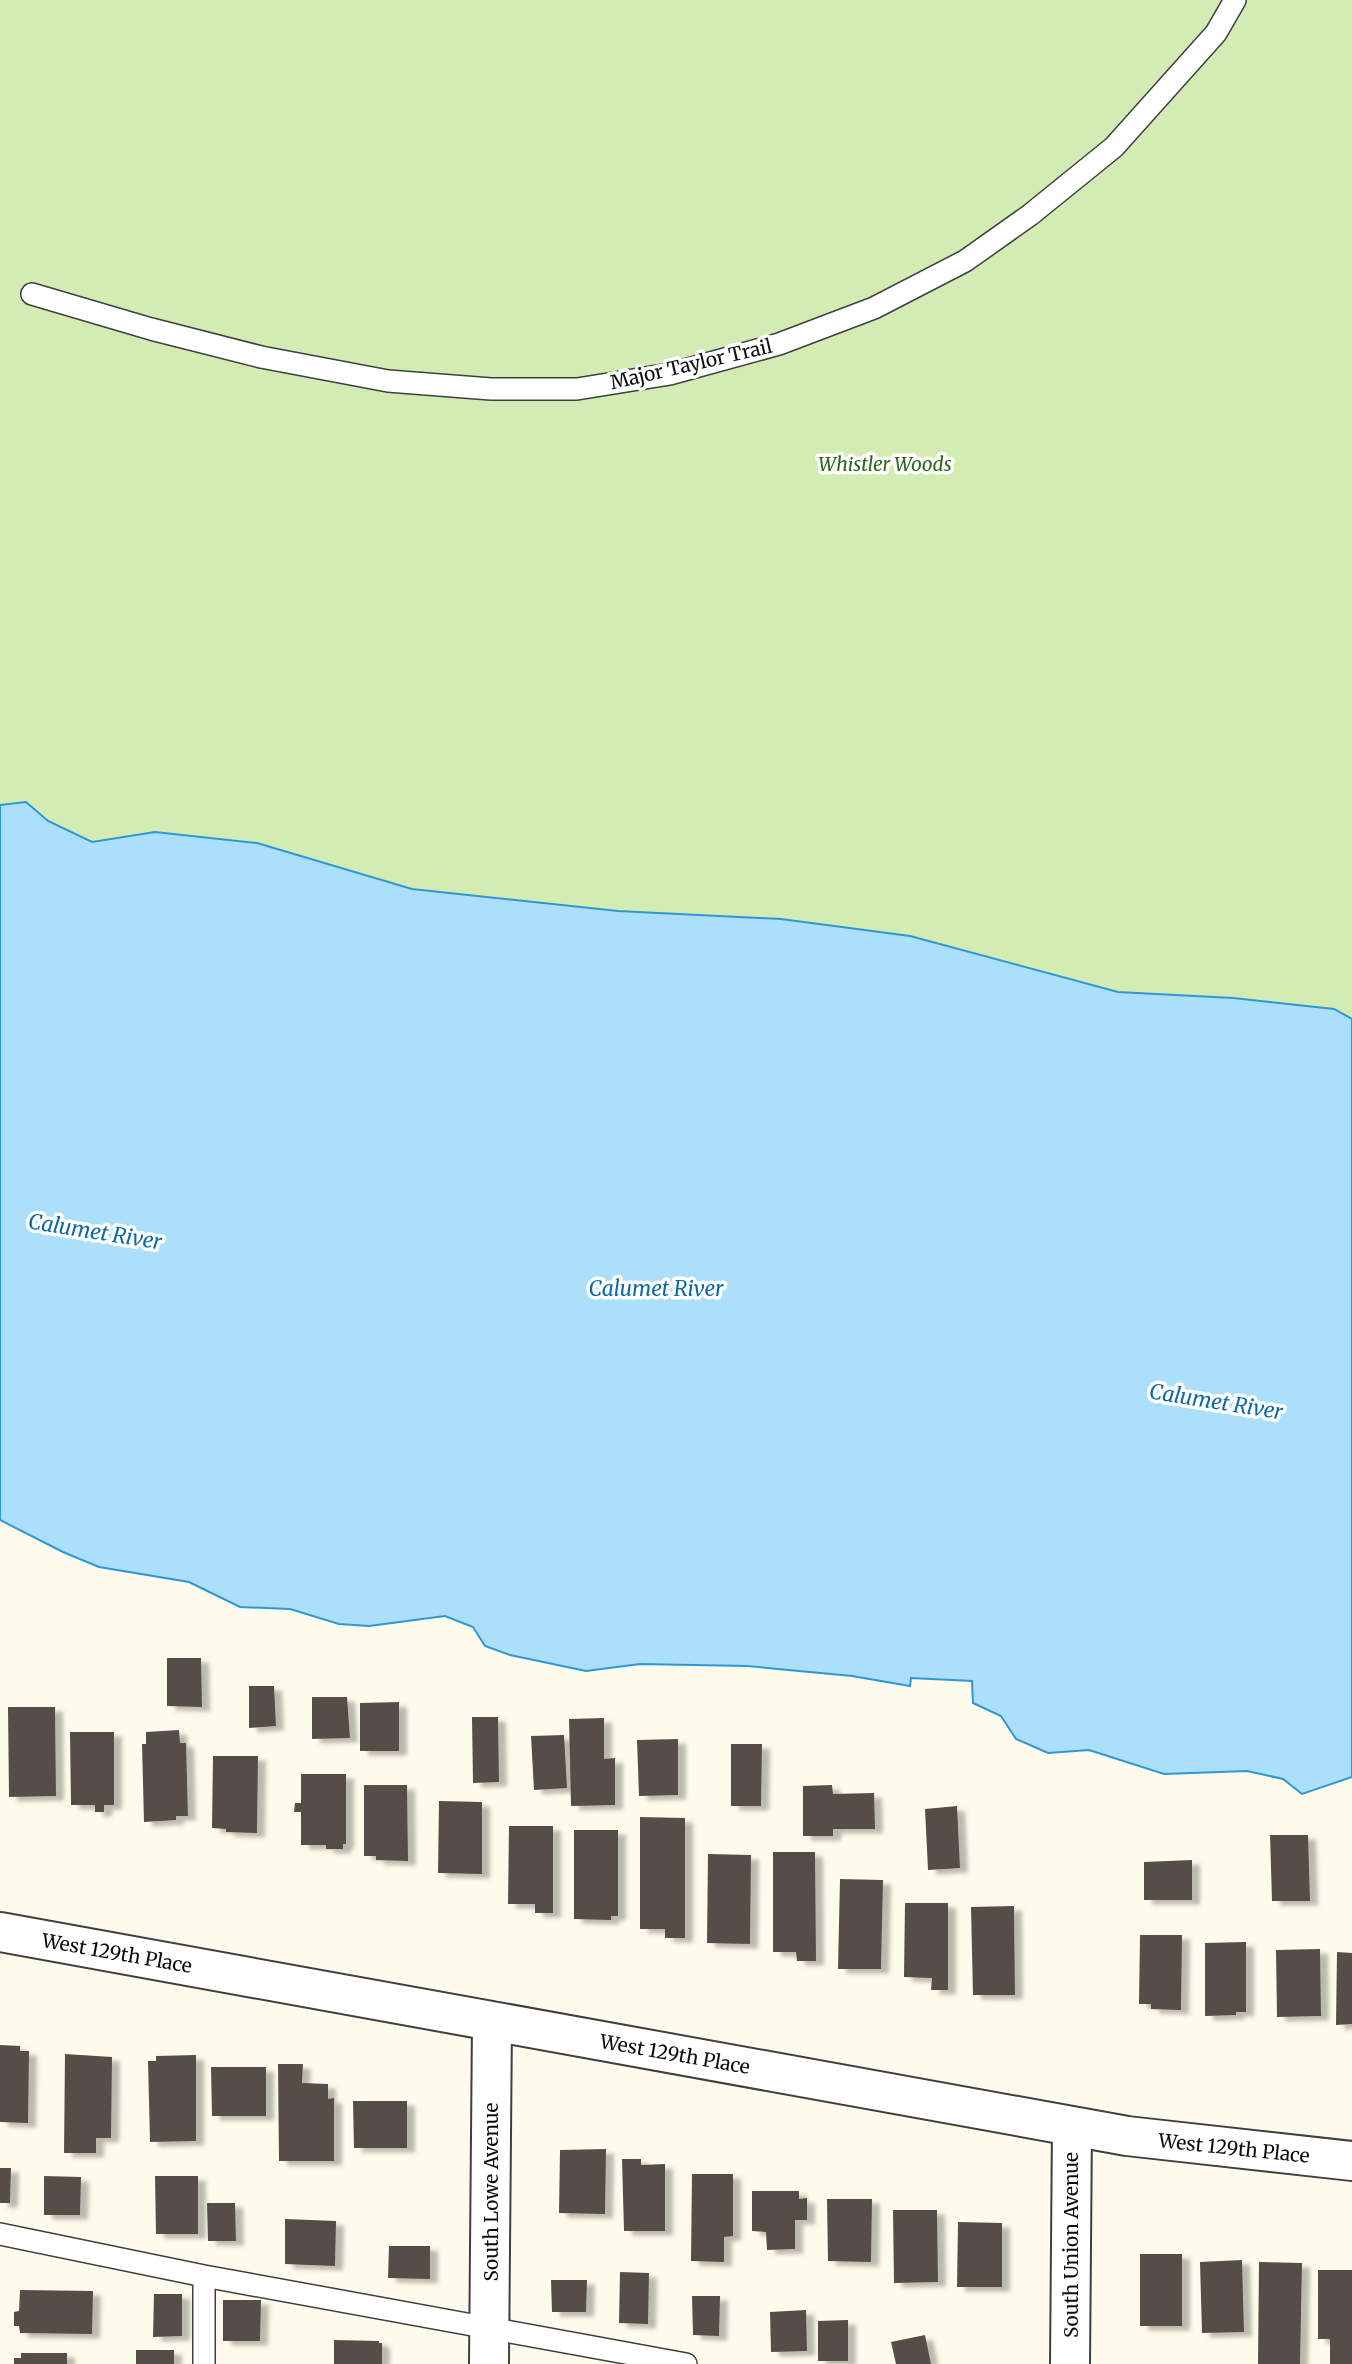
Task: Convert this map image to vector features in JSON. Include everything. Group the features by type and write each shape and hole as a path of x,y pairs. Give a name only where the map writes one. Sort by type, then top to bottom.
{"street":[{"name":"West 129th Place","path":"0,1932 1127,2136 1352,2161"},
{"name":"South Lowe Avenue","path":"489,2364 492,2021"},
{"name":"South Union Avenue","path":"1070,2364 1072,2126"}],"lane":[{"name":"Major Taylor Trail","path":"32,294 151,329 261,357 388,381 491,389 577,389 670,373 779,344 874,308 965,261 1030,215 1114,147 1216,33 1235,0"},
{"path":"0,2234 204,2276 490,2326 686,2364"},
{"path":"204,2276 204,2364"}],"green space":[{"name":"Whistler Woods","path":"0,0 1352,0 1352,1019 1334,1009 1233,998 1118,992 910,936 781,919 618,911 412,889 257,843 155,832 92,842 48,821 26,802 0,805"}],"water":[{"name":"Calumet River","path":"26,802 48,821 92,842 155,832 257,843 412,889 618,911 781,919 910,936 1118,992 1233,998 1334,1009 1352,1019 1352,1777 1302,1794 1283,1779 1247,1771 1164,1774 1089,1750 1048,1753 1016,1739 1001,1716 973,1703 972,1681 911,1678 910,1686 852,1676 747,1666 640,1664 586,1671 510,1655 485,1646 473,1627 445,1616 369,1626 339,1624 290,1609 240,1607 189,1582 99,1567 0,1520 0,805"}],"building":[{"path":"167,1658 201,1658 202,1707 167,1706"},
{"path":"249,1686 274,1686 276,1726 249,1728"},
{"path":"312,1697 347,1697 350,1738 312,1739"},
{"path":"399,1702 399,1751 360,1751 360,1703"},
{"path":"8,1707 55,1707 56,1796 9,1797"},
{"path":"472,1717 498,1717 499,1782 473,1783"},
{"path":"604,1718 604,1759 615,1758 615,1805 571,1806 569,1719"},
{"path":"179,1730 180,1743 186,1743 188,1816 176,1816 176,1820 144,1822 142,1744 146,1744 146,1732"},
{"path":"70,1732 114,1732 114,1805 104,1805 104,1812 95,1812 95,1805 71,1805"},
{"path":"564,1735 567,1788 534,1790 531,1736"},
{"path":"678,1739 678,1795 639,1796 637,1740"},
{"path":"731,1744 762,1744 761,1806 731,1806"},
{"path":"213,1756 258,1756 257,1833 226,1832 226,1829 212,1828"},
{"path":"301,1774 346,1774 346,1844 343,1844 343,1849 326,1849 326,1845 301,1845 301,1812 294,1812 295,1803 301,1803"},
{"path":"364,1785 407,1785 408,1861 376,1860 376,1856 364,1856"},
{"path":"832,1785 833,1794 874,1793 875,1829 833,1829 833,1836 803,1836 803,1786"},
{"path":"439,1801 482,1802 482,1874 438,1873"},
{"path":"957,1806 960,1868 928,1870 925,1809"},
{"path":"640,1817 685,1818 685,1938 665,1938 665,1929 640,1929"},
{"path":"509,1826 553,1826 553,1913 535,1913 535,1904 508,1904"},
{"path":"574,1830 618,1830 618,1916 611,1916 611,1920 574,1919"},
{"path":"1270,1835 1308,1835 1310,1901 1272,1901"},
{"path":"773,1852 815,1852 816,1961 797,1961 796,1952 773,1952"},
{"path":"708,1854 751,1855 750,1944 707,1943"},
{"path":"1192,1860 1192,1900 1144,1900 1144,1862"},
{"path":"840,1879 883,1880 881,1969 838,1969"},
{"path":"905,1903 948,1903 948,1990 931,1990 932,1978 904,1977"},
{"path":"1014,1906 1015,1995 973,1995 971,1907"},
{"path":"1140,1935 1182,1935 1181,2010 1151,2009 1151,2004 1139,2004"},
{"path":"1246,1942 1246,2012 1205,2016 1205,1943"},
{"path":"1320,1949 1321,2016 1277,2017 1276,1950"},
{"path":"1337,1952 1352,1953 1352,2024 1336,2025"},
{"path":"0,2045 20,2046 20,2051 29,2051 28,2123 0,2122"},
{"path":"65,2054 112,2057 111,2138 96,2138 96,2153 64,2153"},
{"path":"196,2055 196,2141 150,2142 148,2061 156,2061 156,2056"},
{"path":"278,2064 303,2064 302,2083 328,2084 328,2099 334,2098 334,2161 279,2161"},
{"path":"211,2067 266,2067 266,2116 212,2116"},
{"path":"353,2101 407,2101 407,2148 354,2148"},
{"path":"606,2149 605,2214 559,2213 560,2150"},
{"path":"622,2159 641,2159 641,2165 665,2164 665,2231 624,2231"},
{"path":"0,2168 11,2168 10,2203 0,2203"},
{"path":"692,2174 733,2174 733,2236 724,2237 724,2262 691,2261"},
{"path":"44,2176 81,2177 80,2215 44,2215"},
{"path":"155,2176 198,2176 198,2234 156,2234"},
{"path":"752,2191 799,2191 799,2199 807,2198 807,2220 795,2220 795,2249 767,2250 766,2232 752,2231"},
{"path":"827,2199 872,2199 871,2262 828,2261"},
{"path":"207,2203 235,2203 236,2241 208,2241"},
{"path":"893,2210 937,2210 938,2282 894,2283"},
{"path":"285,2219 336,2221 335,2266 285,2264"},
{"path":"958,2222 1002,2223 1002,2287 957,2287"},
{"path":"389,2246 430,2246 430,2279 388,2278"},
{"path":"1140,2254 1182,2254 1182,2326 1140,2326"},
{"path":"1242,2260 1244,2332 1202,2333 1200,2262"},
{"path":"1259,2262 1302,2263 1300,2364 1258,2364"},
{"path":"1318,2270 1352,2270 1352,2364 1330,2364 1330,2339 1318,2339"},
{"path":"620,2272 649,2273 648,2324 619,2323"},
{"path":"551,2280 587,2280 586,2312 552,2312"},
{"path":"20,2290 93,2291 92,2334 20,2333 19,2326 14,2326 14,2312 19,2311"},
{"path":"154,2294 182,2294 182,2336 153,2337"},
{"path":"692,2296 720,2296 719,2336 693,2335"},
{"path":"223,2300 261,2300 260,2341 223,2341"},
{"path":"806,2310 807,2351 771,2352 770,2312"},
{"path":"848,2320 848,2361 818,2361 818,2321"},
{"path":"925,2335 931,2364 896,2364 891,2342"},
{"path":"334,2340 379,2341 382,2343 382,2364 334,2364"},
{"path":"136,2350 174,2350 174,2364 136,2364"},
{"path":"21,2353 67,2353 67,2364 14,2364 14,2358 21,2358"}]}
